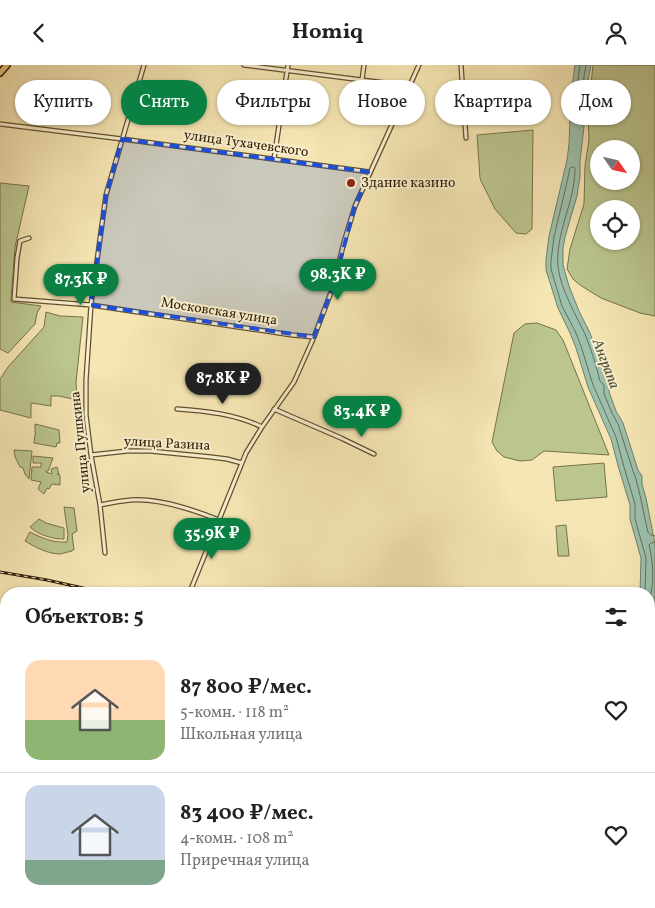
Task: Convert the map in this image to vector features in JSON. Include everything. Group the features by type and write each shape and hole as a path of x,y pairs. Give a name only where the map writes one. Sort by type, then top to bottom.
{"highway":[{"path":"0,73 7,65"}],"street":[{"name":"улица Пушкина","path":"105,553 100,505 86,415 86,380 91,305 106,195 144,65"},
{"path":"244,65 362,80 364,65"},
{"path":"274,159 288,65"},
{"path":"411,80 418,65"},
{"path":"461,65 466,138"},
{"name":"улица Тухачевского","path":"0,124 370,172"},
{"path":"192,587 251,443 294,382 314,337 333,287 355,206 391,125"},
{"name":"Московская улица","path":"29,239 20,241 14,299 91,305 314,337"},
{"path":"177,409 214,412 251,421 262,427"},
{"path":"274,409 374,454"},
{"name":"улица Разина","path":"92,455 127,451 150,451 227,459 242,463"},
{"path":"100,505 132,500 152,501 180,507 219,520"}],"highlighted area":[{"path":"122,139 370,172 355,206 333,287 314,337 91,305 106,195"}],"green space":[{"path":"593,65 655,65 655,316 640,313 601,298 580,285 573,279 567,269 570,249 584,204 585,166 589,140 588,125 631,125 631,80 591,80"},
{"path":"533,130 532,229 526,234 516,233 495,209 481,181 477,135"},
{"path":"0,183 29,186 15,247 11,302 41,306 37,313 35,324 8,353 0,349"},
{"path":"46,312 60,316 83,317 76,382 77,400 51,396 51,406 31,403 31,418 0,410 0,379 8,367 44,327"},
{"path":"537,323 556,330 563,340 609,455 544,451 532,460 520,461 504,457 497,451 492,442 514,333 525,324"},
{"path":"35,424 59,430 60,443 57,443 56,447 34,443"},
{"path":"14,450 32,451 29,479 23,468 20,467"},
{"path":"33,456 53,458 46,472 52,474 51,469 57,467 59,474 57,474 60,475 60,485 52,484 44,494 38,489 41,482 31,480 32,467 41,467 41,463 33,463"},
{"path":"604,463 607,497 556,501 553,467"},
{"path":"64,507 74,508 77,531 72,534 74,550 55,554 25,541 30,532 52,541 67,542 68,535"},
{"path":"39,519 64,528 64,539 46,536 30,527"},
{"path":"566,525 569,556 558,556 556,526"}],"water":[{"name":"Анграпа","path":"575,65 591,65 588,80 573,80"},
{"name":"Анграпа","path":"570,125 584,125 577,196 565,237 563,265 569,286 590,333 605,379 610,383 609,392 623,423 638,470 642,476 642,484 655,544 655,587 640,587 641,558 630,519 630,505 611,439 588,387 576,348 558,308 546,270 549,236 567,160"}],"railway":[{"path":"0,572 78,587"}],"place":[{"name":"Здание казино","path":"351,183"}]}
